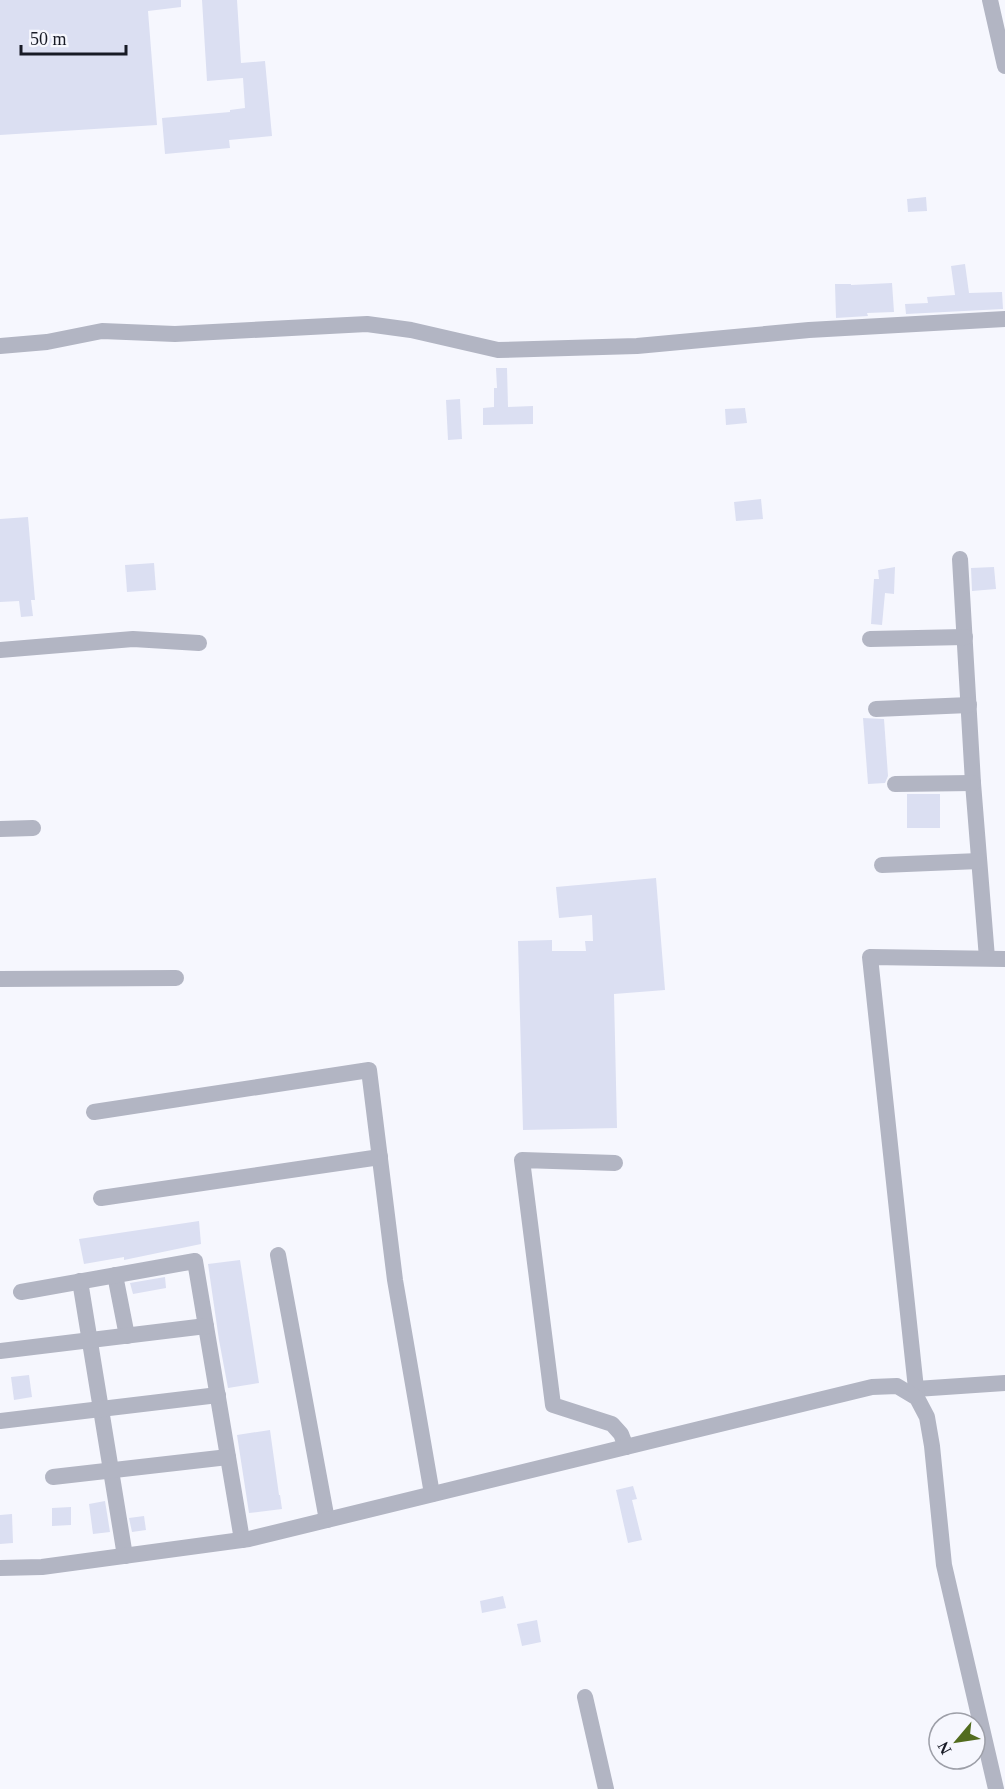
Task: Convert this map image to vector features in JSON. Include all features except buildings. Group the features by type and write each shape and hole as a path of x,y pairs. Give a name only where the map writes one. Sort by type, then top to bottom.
{"street":[{"path":"990,0 1005,66"},
{"path":"0,346 47,342 102,331 175,333 367,324 411,330 498,350 637,346 809,330 1005,319"},
{"path":"960,559 973,783 987,958"},
{"path":"870,639 965,637"},
{"path":"0,650 133,639 198,643"},
{"path":"876,709 969,705"},
{"path":"895,784 973,783"},
{"path":"0,830 33,828"},
{"path":"882,865 979,861"},
{"path":"996,1789 944,1565 932,1446 927,1417 917,1394 870,957 1005,959"},
{"path":"0,980 176,978"},
{"path":"94,1112 369,1070 395,1280 432,1494"},
{"path":"101,1198 380,1156"},
{"path":"615,1163 522,1160 554,1406 612,1424 621,1434 626,1447"},
{"path":"278,1255 327,1520"},
{"path":"21,1292 195,1261 242,1540"},
{"path":"115,1275 127,1336"},
{"path":"80,1281 125,1556"},
{"path":"0,1351 206,1326"},
{"path":"0,1568 42,1567 242,1540 872,1388 897,1386 917,1394 1005,1383"},
{"path":"0,1421 218,1395"},
{"path":"53,1477 228,1457"},
{"path":"585,1697 606,1789"}]}
